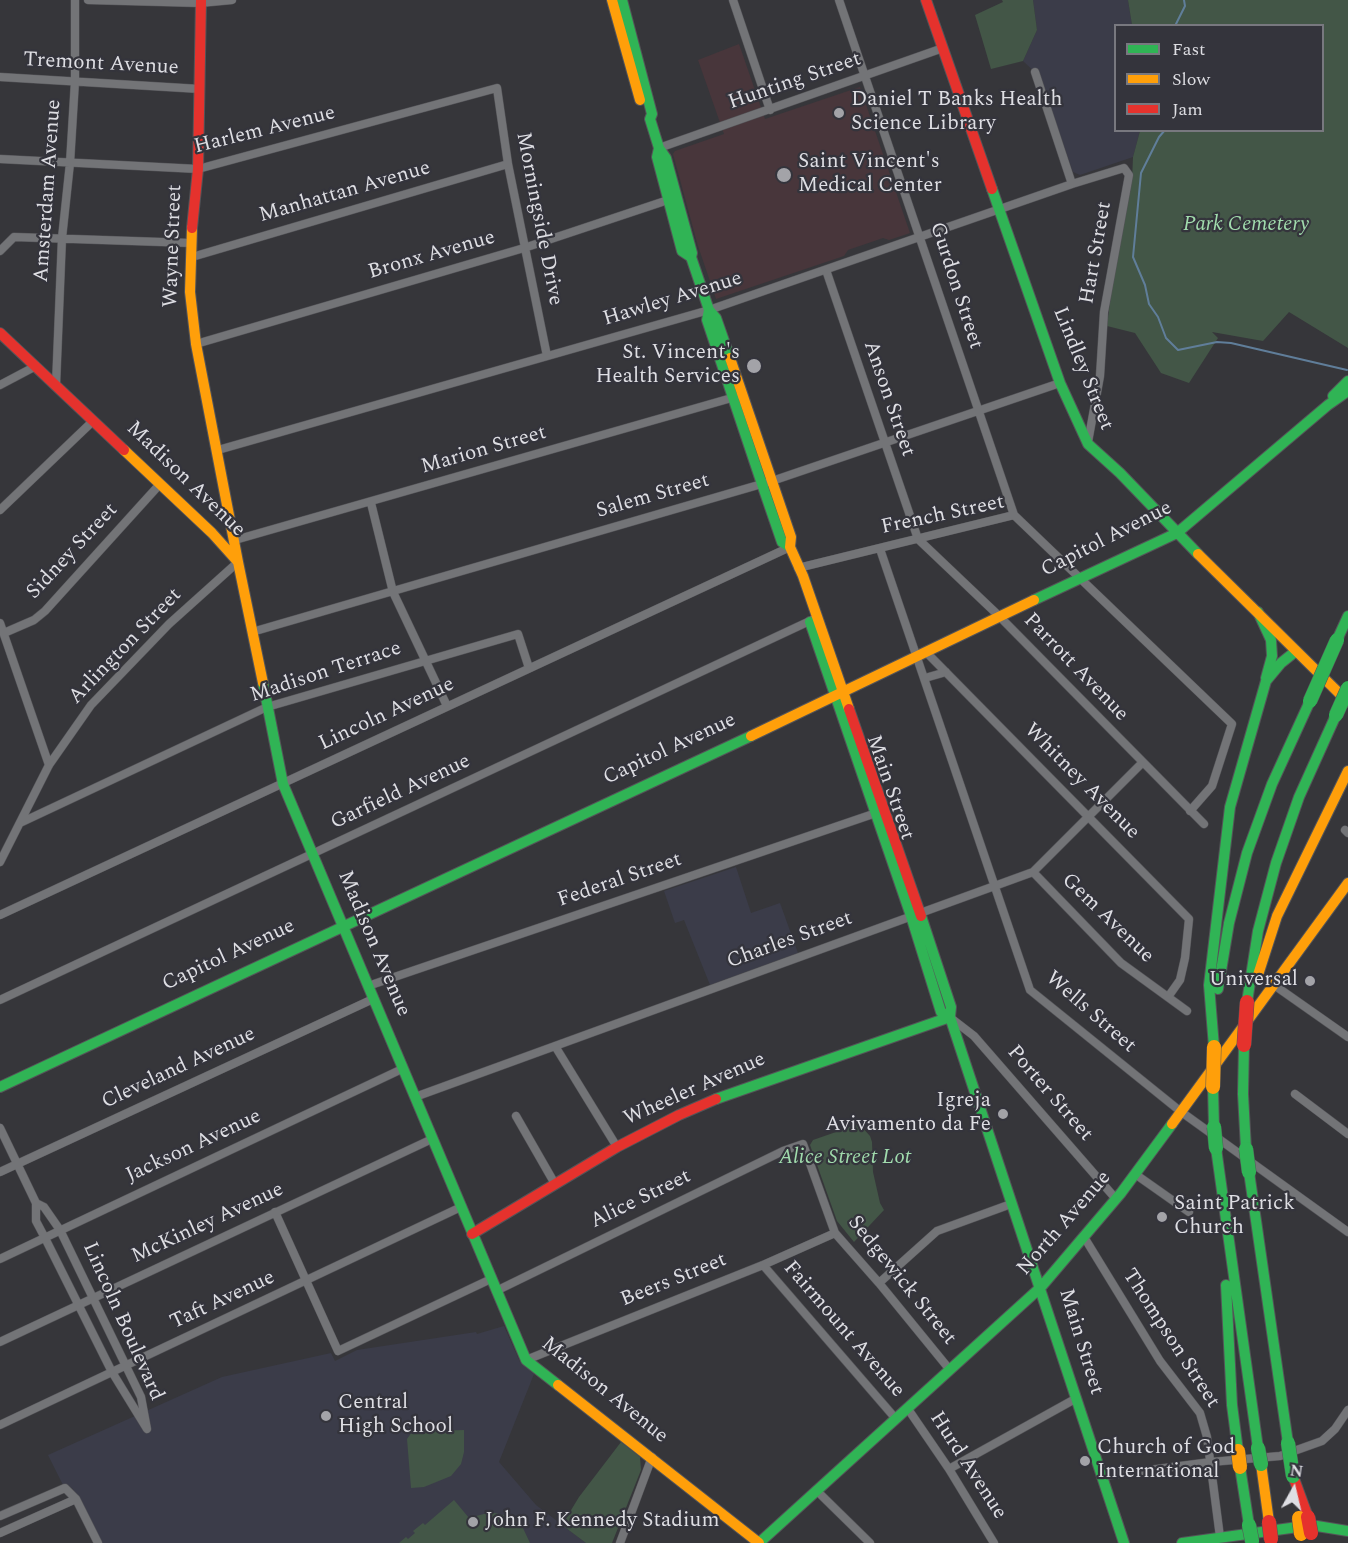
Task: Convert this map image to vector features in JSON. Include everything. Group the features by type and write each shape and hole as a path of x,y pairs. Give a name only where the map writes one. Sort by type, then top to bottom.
{"main road":[{"name":"Main Street","path":"612,0 628,40"},
{"name":"Main Street","path":"622,0 628,40 645,117 650,119 659,148 657,157 673,199 682,251 691,257 709,310 716,318 737,396 767,482 791,537 790,547 803,576 813,619 915,914 941,1012 950,1017 1124,1543"},
{"name":"Lindley Street","path":"926,0 1060,383 1088,444 1120,473 1177,533 1348,702"},
{"name":"Wayne Street","path":"201,1 198,169 191,243 190,292 196,344 238,562"},
{"name":"Madison Avenue","path":"0,333 212,533 238,562 283,784 526,1360 759,1543"},
{"name":"Capitol Avenue","path":"1328,405 1336,391 1348,381"},
{"name":"Capitol Avenue","path":"0,1086 840,694 999,616 1177,533 1328,405 1348,391"},
{"path":"1214,1047 1209,985 1228,818 1272,656 1269,635 1258,612"},
{"path":"1272,1541 1216,1148 1214,1047 1222,963 1240,876 1272,784 1348,616"},
{"path":"1266,681 1281,663 1296,651"},
{"path":"1307,1538 1293,1476 1246,1149 1243,1094 1244,1045 1247,1002 1258,931 1276,863 1299,797 1348,688"},
{"path":"1247,1002 1277,916 1348,771"},
{"name":"North Avenue","path":"759,1543 1041,1287 1135,1174 1348,883"},
{"name":"Wheeler Avenue","path":"472,1234 617,1147 679,1115 734,1091 950,1017"},
{"path":"1224,1214 1232,1405 1252,1542"},
{"path":"1182,1543 1317,1526 1348,1531"}],"street":[{"name":"Amsterdam Avenue","path":"56,385 62,238 75,81 75,0"},
{"path":"88,0 232,0"},
{"path":"733,0 770,110"},
{"name":"Gurdon Street","path":"839,0 1014,515"},
{"name":"Hunting Street","path":"659,148 943,48"},
{"path":"1035,72 1072,184"},
{"name":"Tremont Avenue","path":"0,77 201,88"},
{"name":"Harlem Avenue","path":"0,159 198,169 497,88"},
{"name":"Morningside Drive","path":"497,88 508,164 547,356"},
{"name":"Manhattan Avenue","path":"192,257 508,164"},
{"name":"Hawley Avenue","path":"218,450 709,310 1124,168 1129,175"},
{"name":"Hart Street","path":"1088,444 1100,376 1104,312 1129,175"},
{"name":"Bronx Avenue","path":"196,344 524,248 673,199"},
{"path":"0,251 14,237 191,243"},
{"name":"Anson Street","path":"826,270 918,539"},
{"path":"0,385 36,366"},
{"name":"Salem Street","path":"252,632 767,482 1060,383"},
{"name":"Marion Street","path":"235,540 371,503 737,396"},
{"path":"0,510 93,421"},
{"name":"Sidney Street","path":"4,633 34,620 45,610 160,484"},
{"path":"371,503 393,592 447,706"},
{"name":"French Street","path":"798,568 1014,515 1232,724 1212,786 1190,811"},
{"name":"Parrott Avenue","path":"918,539 999,616 1204,824"},
{"name":"Lincoln Avenue","path":"0,915 790,547"},
{"name":"Wells Street","path":"880,549 922,654 925,678 1030,990 1180,1111 1348,1232"},
{"name":"Arlington Street","path":"1,856 49,765 90,705 169,624 238,562"},
{"name":"Garfield Avenue","path":"0,1000 813,619"},
{"path":"0,623 49,765"},
{"name":"Madison Terrace","path":"20,823 267,707 518,634 529,668"},
{"name":"Whitney Avenue","path":"922,654 946,672 1189,919 1180,980 1168,997"},
{"path":"925,678 946,672"},
{"name":"Charles Street","path":"415,1097 1033,872 1142,763"},
{"name":"Federal Street","path":"370,992 880,812"},
{"name":"Gem Avenue","path":"1033,872 1121,963 1187,1011"},
{"path":"1275,985 1348,1037"},
{"name":"Cleveland Avenue","path":"0,1172 370,992"},
{"name":"Porter Street","path":"950,1017 974,1036 1116,1199"},
{"path":"555,1047 617,1147"},
{"name":"Jackson Avenue","path":"0,1259 402,1069"},
{"path":"1295,1094 1348,1134"},
{"path":"516,1116 555,1184"},
{"name":"Lincoln Boulevard","path":"0,1128 36,1203 36,1221 112,1372 147,1428 141,1397 60,1230 44,1207 36,1203"},
{"name":"McKinley Avenue","path":"0,1342 432,1139"},
{"name":"Sedgewick Street","path":"803,1144 835,1233 950,1370"},
{"name":"Alice Street","path":"308,1281 338,1351 493,1285 783,1151 803,1144"},
{"path":"1135,1174 1189,1212"},
{"path":"879,1283 937,1231 1011,1204"},
{"name":"Taft Avenue","path":"0,1425 461,1208"},
{"path":"275,1212 308,1281"},
{"name":"Beers Street","path":"526,1360 763,1265 835,1233"},
{"name":"Thompson Street","path":"1084,1237 1160,1360 1200,1413 1208,1437 1220,1537"},
{"name":"Fairmount Avenue","path":"763,1265 896,1419"},
{"path":"949,1469 1075,1399"},
{"name":"Hurd Avenue","path":"908,1409 949,1469 994,1543"},
{"path":"1103,1476 1280,1456 1322,1441 1335,1429 1348,1410"},
{"path":"620,1543 652,1457"},
{"path":"0,1516 65,1488 76,1499 98,1543"},
{"path":"816,1490 870,1543"},
{"path":"0,1533 76,1499"}],"shaded area":[{"path":"1033,0 1128,0 1132,24 1114,24 1114,132 1140,132 1133,157 1080,175 1073,172 1040,77 1023,61 1037,30"},
{"name":"Saint Vincent's Medical Center","path":"739,44 765,119 860,87 910,233 889,240 883,238 848,250 844,256 716,299 698,246 673,154 675,151 724,134 698,60"},
{"path":"736,867 751,913 780,903 798,953 710,985 684,920 675,923 664,891"},
{"name":"Central High School","path":"504,1326 520,1362 534,1374 499,1462 536,1505 586,1543 100,1543 73,1489 68,1485 63,1485 48,1455 222,1377 331,1353 335,1361 357,1350 476,1332 477,1334"}],"green space":[{"path":"1002,0 1033,0 1037,30 1023,61 991,69 975,15 1003,2"},
{"name":"Park Cemetery","path":"1128,0 1348,0 1348,348 1289,312 1263,341 1212,332 1218,338 1189,383 1161,373 1135,333 1107,326 1112,286 1132,181 1133,157 1140,132 1324,132 1324,24 1132,24"},
{"name":"Alice Street Lot","path":"859,1124 870,1136 872,1142 873,1172 880,1203 884,1210 854,1242 837,1221 810,1145 813,1140"},
{"path":"464,1430 464,1452 461,1464 451,1476 424,1487 411,1488 407,1439 412,1432"},
{"path":"621,1442 640,1457 641,1470 612,1543 586,1543 562,1525 579,1497"},
{"name":"John F. Kennedy Stadium","path":"454,1500 469,1518 491,1512 511,1517 522,1526 530,1543 399,1543 406,1537 408,1539 415,1533 413,1531 423,1523 425,1525"}],"waterway":[{"path":"1176,24 1185,6 1184,0"},
{"path":"1163,132 1141,173 1133,257 1145,285 1149,304 1158,317 1166,338 1178,350 1217,342 1231,343 1347,370"}],"traffic: fast":[{"path":"622,0 652,114 650,119 659,148 666,158 692,253 691,257 709,310 716,318 730,358"},
{"path":"659,148 657,157 682,251 691,257"},
{"path":"992,189 1060,383 1088,444 1120,473 1198,554"},
{"path":"709,310 707,320 762,484 782,542 790,547"},
{"path":"1333,396 1348,381"},
{"path":"1034,600 1177,533 1328,405 1348,391"},
{"path":"1258,612 1271,640 1272,656 1266,678"},
{"path":"1337,640 1348,616"},
{"path":"810,622 911,916 941,1012 950,1017"},
{"path":"1310,701 1337,640"},
{"path":"1214,1047 1209,985 1230,807 1266,681 1281,663 1296,651"},
{"path":"263,683 283,784 526,1360 558,1385"},
{"path":"1336,715 1348,688"},
{"path":"1218,989 1229,923 1247,853 1272,784 1310,701"},
{"path":"1247,1002 1258,931 1276,863 1299,797 1336,715"},
{"path":"0,1087 751,736"},
{"path":"921,916 951,1007 950,1017 1124,1543"},
{"path":"716,1099 950,1017"},
{"path":"1244,1045 1243,1094 1246,1149"},
{"path":"1213,1087 1214,1127"},
{"path":"759,1543 1041,1287 1121,1193 1172,1124"},
{"path":"1214,1127 1216,1148"},
{"path":"1216,1148 1258,1448"},
{"path":"1246,1149 1249,1172"},
{"path":"1249,1172 1288,1443"},
{"path":"1226,1285 1232,1405 1238,1451"},
{"path":"1288,1443 1293,1476"},
{"path":"1258,1448 1261,1464"},
{"path":"1240,1467 1249,1525"},
{"path":"1249,1525 1252,1541"},
{"path":"1182,1543 1298,1527 1317,1526 1348,1531"}],"traffic: slow":[{"path":"612,0 640,100"},
{"path":"192,228 190,292 196,344 238,562"},
{"path":"730,358 791,537 790,547 803,576 849,709"},
{"path":"124,450 212,533 238,562 263,683"},
{"path":"1198,554 1348,702"},
{"path":"751,736 1034,600"},
{"path":"1257,978 1277,916 1348,771"},
{"path":"1172,1124 1348,883"},
{"path":"1213,1087 1214,1047"},
{"path":"558,1385 759,1543"},
{"path":"1238,1451 1240,1467"},
{"path":"1261,1464 1269,1522"},
{"path":"1299,1518 1301,1534"}],"traffic: jam":[{"path":"192,228 198,169 201,0"},
{"path":"926,0 992,189"},
{"path":"0,333 124,450"},
{"path":"849,709 921,916"},
{"path":"1244,1045 1247,1002"},
{"path":"472,1234 617,1147 716,1099"},
{"path":"1293,1476 1308,1517"},
{"path":"1308,1517 1311,1533"},
{"path":"1269,1522 1271,1539"}],"place":[{"name":"Daniel T Banks Health Science Library","path":"839,113"},
{"name":"Saint Vincent's Medical Center","path":"784,175"},
{"name":"St. Vincent's Health Services","path":"754,366"},
{"name":"Universal","path":"1310,981"},
{"name":"Igreja Avivamento da Fe","path":"1003,1114"},
{"name":"Saint Patrick Church","path":"1162,1217"},
{"name":"Central High School","path":"326,1416"},
{"name":"Church of God International","path":"1085,1461"},
{"name":"John F. Kennedy Stadium","path":"473,1522"}]}
